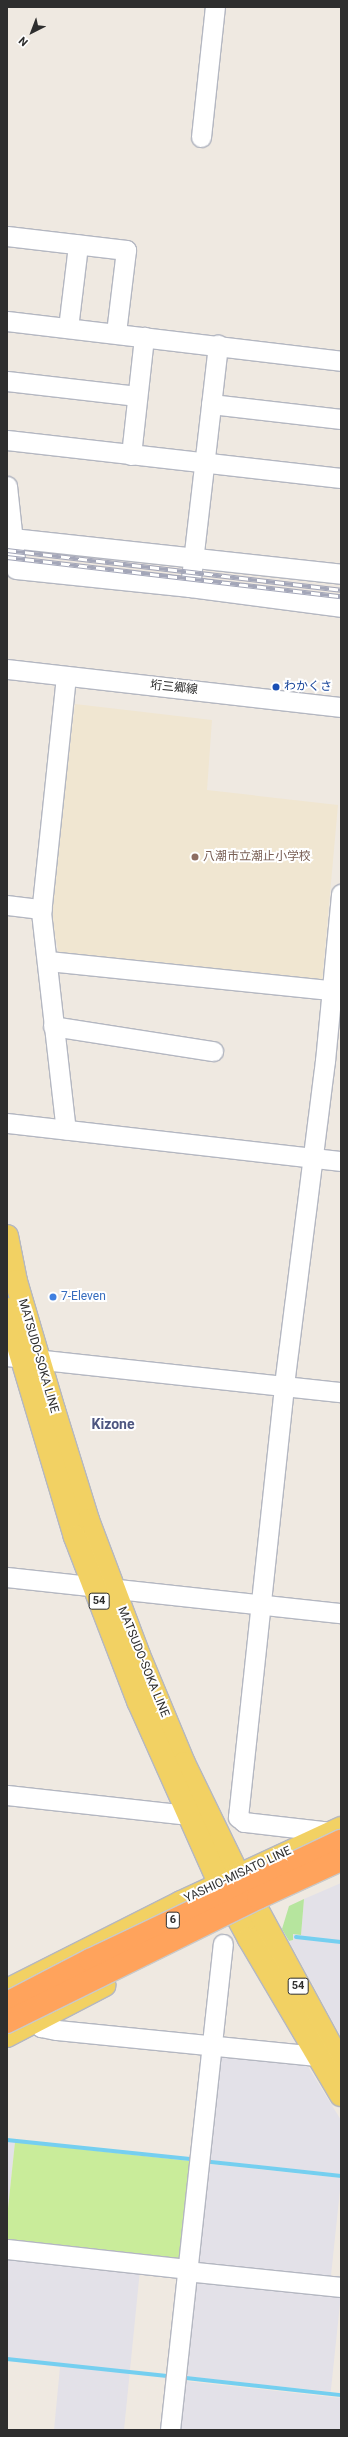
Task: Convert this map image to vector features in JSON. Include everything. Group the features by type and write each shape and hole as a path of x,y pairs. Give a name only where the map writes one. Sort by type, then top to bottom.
{"highway":[{"name":"6","path":"7,2003 338,1834"},
{"name":"6","path":"18,2027 258,1898 341,1860"}],"main road":[{"name":"MATSUDO-SOKA LINE","path":"7,1236 16,1281 22,1358"},
{"name":"MATSUDO-SOKA LINE","path":"7,1309 22,1358 86,1513 104,1587 138,1701 187,1815 219,1883"},
{"name":"MATSUDO-SOKA LINE","path":"104,1587 184,1762 242,1899 317,2056 341,2095"},
{"name":"YASHIO-MISATO LINE","path":"18,2027 242,1899 338,1834"},
{"path":"60,1963 84,1969 105,1963 211,1911 242,1899 341,1853"},
{"name":"YASHIO-MISATO LINE","path":"242,1899 341,1870"},
{"name":"YASHIO-MISATO LINE","path":"7,1990 219,1883"},
{"path":"219,1883 240,1893 242,1899"},
{"name":"MATSUDO-SOKA LINE","path":"242,1899 340,2061"}],"street":[{"path":"201,136 215,7"},
{"path":"7,236 126,250 116,333"},
{"path":"68,328 78,245"},
{"path":"7,320 341,361"},
{"path":"131,455 144,337"},
{"path":"190,587 218,345"},
{"path":"7,381 137,396"},
{"path":"211,404 341,419"},
{"path":"7,440 341,478"},
{"path":"7,486 16,569 190,587 341,607"},
{"path":"12,538 341,574"},
{"name":"垳三郷線","path":"7,669 341,707"},
{"path":"66,676 42,909 66,1130"},
{"path":"338,1834 244,1822 238,1817 262,1604 284,1385 314,1158 333,1061 331,990 339,944 341,894"},
{"path":"7,905 42,909"},
{"path":"48,961 331,990"},
{"path":"54,1026 213,1051"},
{"path":"7,1123 341,1161"},
{"path":"22,1358 341,1392"},
{"path":"7,1577 341,1612"},
{"path":"7,1795 187,1815"},
{"path":"170,2430 186,2270 223,1944"},
{"path":"7,1996 18,2027 41,2027 57,2030 317,2056"},
{"path":"7,2249 341,2287"}],"shaded area":[{"name":"八潮市立潮止小学校","path":"75,704 212,720 207,790 338,805 322,983 59,955 50,909"},
{"path":"341,1883 341,2037 289,1941 293,1940 293,1934 301,1934 304,1899"},
{"path":"220,2056 307,2065 341,2120 341,2174 209,2160"},
{"path":"7,2141 15,2142 7,2218"},
{"path":"208,2164 341,2178 330,2280 197,2266"},
{"path":"7,2256 140,2270 124,2430 54,2430 60,2367 7,2361"},
{"path":"196,2277 341,2292 331,2392 186,2376"},
{"path":"184,2381 341,2398 341,2430 179,2430"}],"green space":[{"path":"304,1899 301,1935 293,1934 293,1940 289,1941 282,1929 289,1906"},
{"path":"15,2142 190,2161 180,2262 7,2244 7,2218"}],"waterway":[{"path":"296,1937 341,1942"},
{"path":"7,2140 190,2159"},
{"path":"211,2162 341,2176"},
{"path":"7,2359 167,2376"},
{"path":"186,2378 341,2395"}],"railway":[{"path":"7,550 341,590"},
{"path":"7,557 341,596"}],"place":[{"name":"わかくさ","path":"276,687"},
{"name":"八潮市立潮止小学校","path":"195,857"},
{"name":"7-Eleven","path":"53,1297"}],"district":[{"name":"Kizone","path":"113,1424"}]}
